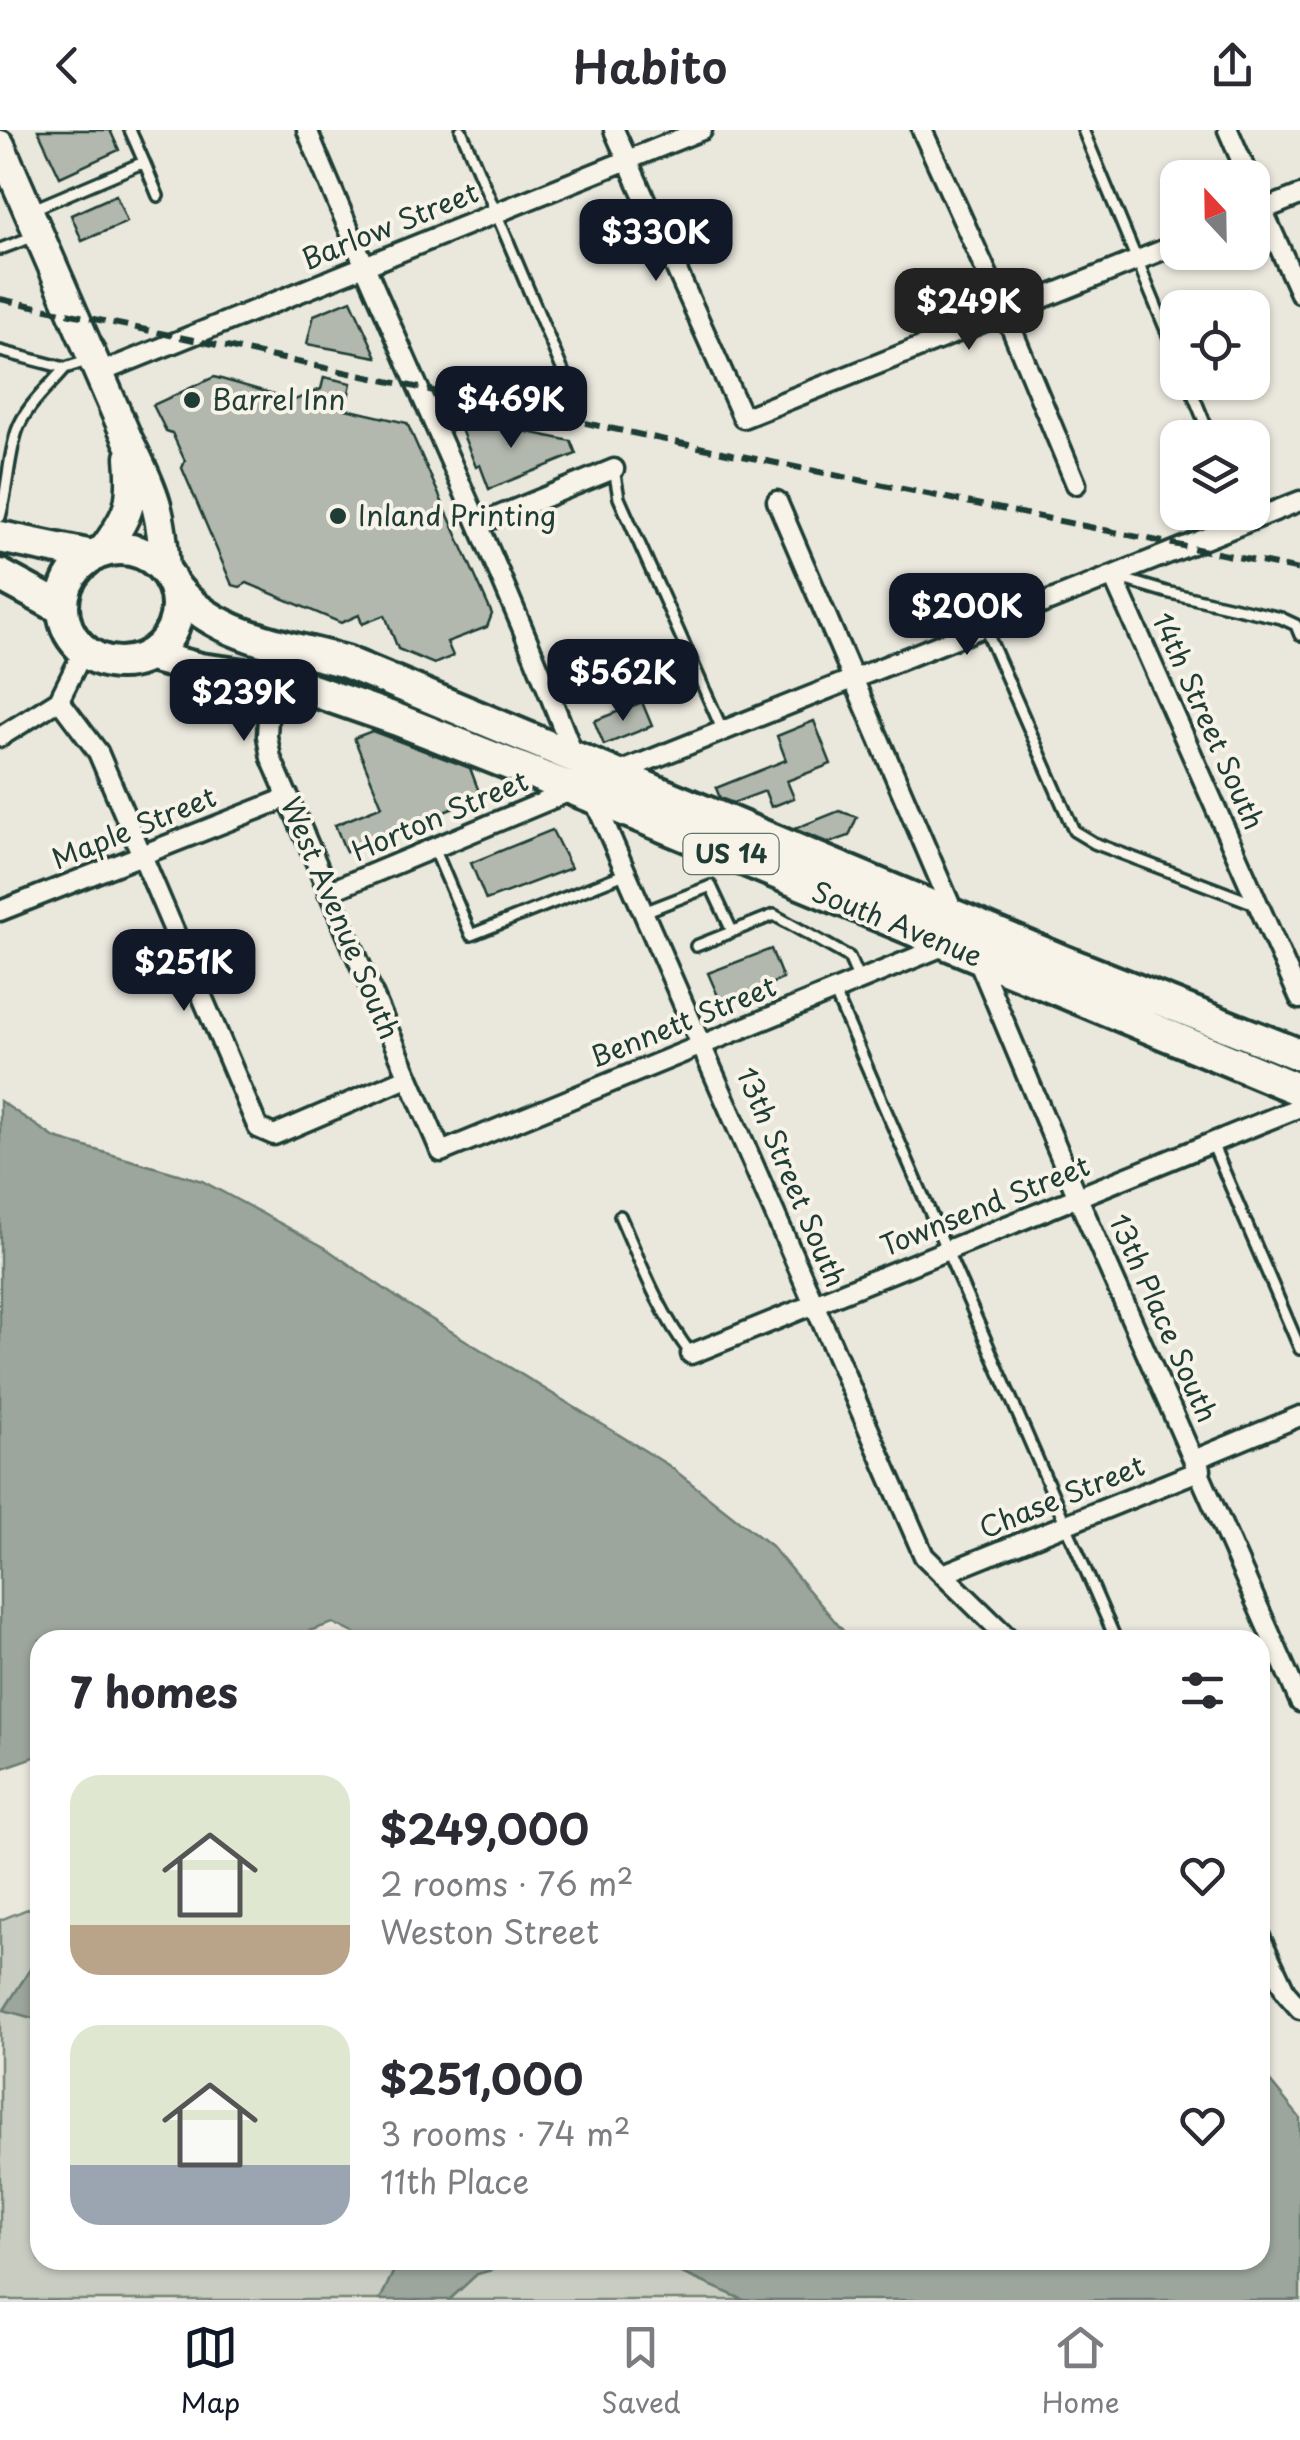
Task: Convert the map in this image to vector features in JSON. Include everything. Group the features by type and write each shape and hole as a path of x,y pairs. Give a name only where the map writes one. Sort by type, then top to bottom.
{"highway":[{"name":"South Avenue","path":"0,537 97,554 137,552 169,578 195,610 236,631 346,662 575,759 618,773 951,931 977,957 1300,1090"},
{"path":"84,650 67,627 63,609 68,584 81,565 97,554"},
{"path":"0,576 63,609"},
{"path":"150,656 176,619 176,595 169,578"},
{"name":"South Avenue","path":"84,650 110,662 124,664 150,656 200,669 283,680 398,720 583,794 951,931 1300,1055"}],"main road":[{"path":"0,145 128,440 151,484 161,513 169,578"},
{"path":"97,554 120,527 133,496 128,440"}],"street":[{"path":"308,130 479,524 575,759"},
{"path":"614,130 742,418 1160,251"},
{"name":"Barlow Street","path":"96,366 364,266 702,130"},
{"path":"922,130 1005,313 1076,484"},
{"path":"1228,130 1240,160"},
{"path":"1270,207 1300,196"},
{"path":"1270,235 1300,293"},
{"path":"479,524 614,469"},
{"path":"777,501 852,678 951,931"},
{"path":"1270,510 1300,501"},
{"path":"618,773 1114,576 1216,530"},
{"name":"14th Street South","path":"1114,576 1300,999"},
{"path":"0,738 59,700 84,650"},
{"name":"West Avenue South","path":"270,679 267,736 271,758 441,1152"},
{"path":"59,700 98,752 258,1128 274,1135 407,1078"},
{"name":"Horton Street","path":"328,892 434,848 583,794"},
{"name":"13th Street South","path":"583,794 627,873 924,1556 1000,1630"},
{"name":"Maple Street","path":"0,912 289,797"},
{"name":"Bennett Street","path":"441,1152 834,991 951,931"},
{"name":"13th Place South","path":"977,957 1078,1198 1269,1630"},
{"name":"Townsend Street","path":"691,1354 1300,1107"},
{"name":"Chase Street","path":"943,1574 1066,1524 1300,1416"},
{"name":"13th Place South","path":"1270,1632 1300,1702"},
{"path":"1270,1959 1286,1993 1300,2009"}],"lane":[{"path":"130,130 158,196"},
{"path":"460,130 566,376"},
{"path":"1082,130 1160,317"},
{"path":"0,249 33,223 144,162"},
{"path":"0,352 66,368 96,366"},
{"path":"0,517 17,430 27,411 66,368"},
{"path":"614,469 619,498 722,729"},
{"path":"1114,576 1281,618 1296,625 1300,635"},
{"path":"984,626 1074,832 1260,906"},
{"path":"434,848 471,935 627,873"},
{"path":"644,912 711,886 732,931"},
{"path":"696,946 774,915 849,957 859,980"},
{"path":"834,991 1112,1630"},
{"path":"1212,1142 1300,1349"},
{"path":"620,1216 658,1303 691,1354"}],"shaded area":[{"path":"0,1101 55,1138 202,1181 324,1247 402,1301 668,1465 771,1546 842,1630 347,1630 333,1623 312,1630 30,1630 30,1758 0,1769"},
{"path":"30,1908 30,1970 4,2010 30,2017 30,2270 394,2270 380,2300 0,2300 0,1920"},
{"path":"30,1970 30,2017 4,2010"},
{"path":"1270,2081 1300,2118 1300,2300 744,2300 675,2270 1270,2270"},
{"path":"394,2270 491,2270 477,2274 449,2300 380,2300"},
{"path":"491,2270 675,2270 744,2300 449,2300 477,2274"}],"building":[{"path":"38,130 110,130 119,150 60,177"},
{"path":"116,195 127,222 82,241 71,215"},
{"path":"351,300 377,357 307,344 314,315"},
{"path":"214,377 295,400 321,389 324,377 351,383 346,409 407,423 492,614 487,627 447,642 453,656 434,664 398,649 385,615 362,624 359,615 341,623 247,583 240,587 232,585 182,468 185,461 153,405"},
{"path":"456,417 571,441 576,454 489,489"},
{"path":"642,702 652,726 604,745 594,721"},
{"path":"814,721 831,764 787,781 794,798 771,807 765,791 733,803 720,798 716,788 786,760 777,736"},
{"path":"372,731 470,768 481,797 346,852 335,825 382,806 354,738"},
{"path":"839,811 857,817 849,836 829,843 794,829"},
{"path":"552,830 571,868 486,900 471,863"},
{"path":"771,949 783,979 721,1003 708,973"}],"railway":[{"path":"0,299 1300,570"}],"place":[{"name":"Barrel Inn","path":"192,400"},
{"name":"Inland Printing","path":"338,516"}]}
